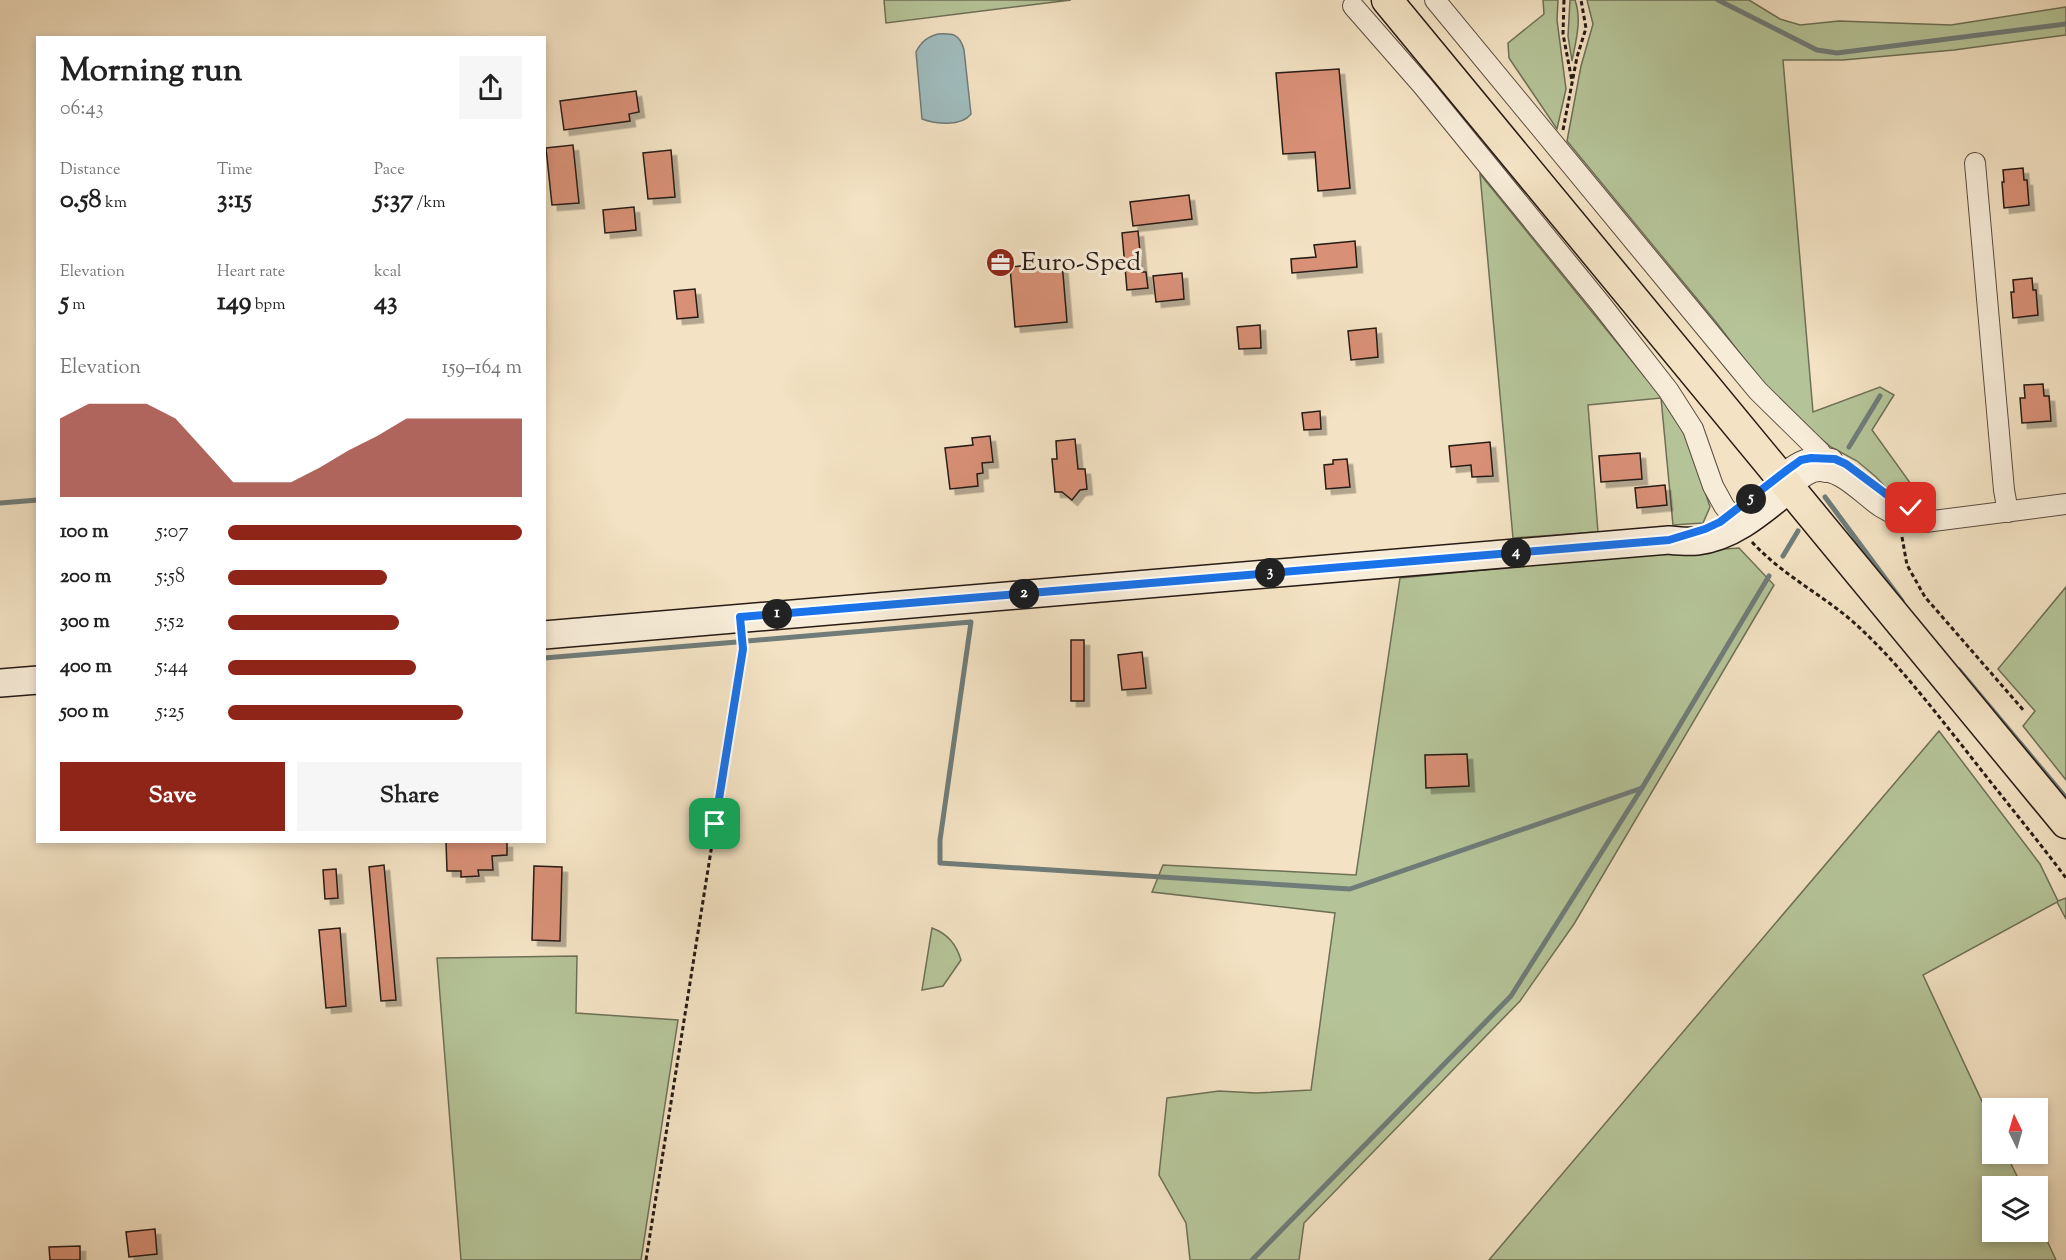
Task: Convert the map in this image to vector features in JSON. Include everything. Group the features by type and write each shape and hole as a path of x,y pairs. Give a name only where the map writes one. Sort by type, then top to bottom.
{"main road":[{"path":"1387,0 2066,824"}],"street":[{"path":"1435,0 1758,391 1825,465 1882,508 1901,518 1931,522 1975,514"},
{"path":"1353,6 1423,86 1593,294 1668,390 1688,418 1713,486 1735,520"},
{"path":"1975,163 2004,490 2008,512"},
{"path":"546,635 1669,540 1735,520 1785,482 1801,460 1825,465 1835,459 1846,464 1890,497 1906,506 1940,513 2008,512 2066,504"},
{"path":"0,684 36,680"}],"path":[{"path":"1564,0 1563,34 1572,83"},
{"path":"1558,148 1567,120 1572,83 1586,28 1581,0"},
{"path":"1901,518 1905,559 1916,584 2025,712"},
{"path":"1735,520 1762,553 1784,573 1844,615 1882,650 1918,691 2066,878"},
{"path":"646,1260 743,649 740,617"}],"green space":[{"path":"884,0 1071,0 886,23"},
{"path":"1543,0 1558,0 1557,20 1566,89 1557,129 1509,58 1508,43 1544,14"},
{"path":"1570,0 1575,0 1578,15 1578,30 1572,61 1568,36"},
{"path":"1587,0 1749,0 1780,19 1800,25 1839,21 1951,25 2066,7 2066,35 1954,50 1843,60 1783,60 1813,412 1880,387 1894,395 1872,430 1926,505 1891,493 1857,461 1831,447 1776,401 1716,322 1567,141 1581,66 1593,24"},
{"path":"1480,174 1662,398 1687,437 1710,507 1703,523 1673,525 1661,398 1588,405 1598,532 1513,538"},
{"path":"1739,548 1774,585 1574,924 1520,1001 1304,1223 1299,1260 1190,1260 1186,1223 1159,1175 1167,1098 1219,1091 1256,1093 1311,1090 1335,913 1152,892 1163,865 1356,875 1400,578 1638,555"},
{"path":"2066,587 2066,780 2023,726 2035,711 1998,669"},
{"path":"1939,731 2040,864 2058,901 2066,898 2066,919 2057,902 1923,975 1982,1102 1982,1164 2011,1164 2017,1176 1982,1176 1982,1242 2048,1242 2056,1260 1489,1260"},
{"path":"932,928 951,940 961,960 943,986 922,990"},
{"path":"577,956 576,1013 678,1020 641,1260 461,1260 437,958"}],"water":[{"path":"938,34 955,36 964,50 971,114 955,123 922,119 916,52 925,40"}],"building":[{"path":"1339,69 1350,188 1318,191 1315,152 1283,154 1276,73"},
{"path":"636,91 639,112 629,114 630,121 564,130 560,101"},
{"path":"573,145 579,203 552,205 546,148"},
{"path":"671,150 675,197 648,199 643,153"},
{"path":"2023,168 2024,180 2027,180 2029,205 2004,208 2003,170"},
{"path":"1189,195 1192,219 1133,226 1130,202"},
{"path":"634,207 636,230 605,233 603,210"},
{"path":"1138,231 1142,272 1146,272 1148,288 1127,290 1122,233"},
{"path":"1355,241 1357,267 1292,273 1291,259 1316,257 1314,245"},
{"path":"1062,262 1067,322 1015,327 1010,267"},
{"path":"1182,273 1184,299 1156,302 1153,276"},
{"path":"2032,278 2033,290 2036,290 2038,315 2013,318 2011,292 2014,292 2013,280"},
{"path":"695,289 698,317 677,319 674,291"},
{"path":"1260,325 1261,348 1239,349 1237,327"},
{"path":"1376,328 1378,357 1351,360 1348,331"},
{"path":"2043,384 2044,396 2049,396 2051,421 2022,423 2020,398 2025,398 2024,385"},
{"path":"1320,411 1321,429 1304,430 1302,413"},
{"path":"990,436 993,462 982,463 983,473 977,474 978,486 950,489 945,448 973,445 972,438"},
{"path":"1075,439 1078,469 1085,469 1087,489 1080,490 1072,500 1062,492 1055,492 1052,459 1057,459 1056,441"},
{"path":"1490,442 1493,476 1472,477 1471,465 1451,467 1449,446"},
{"path":"1640,453 1642,479 1601,482 1599,456"},
{"path":"1347,459 1350,487 1326,489 1324,465 1333,464 1333,460"},
{"path":"1665,485 1667,505 1637,508 1635,488"},
{"path":"1071,640 1084,640 1084,701 1071,701"},
{"path":"1142,652 1146,688 1122,690 1118,655"},
{"path":"1467,754 1469,786 1426,788 1425,755"},
{"path":"446,843 507,843 507,855 492,856 493,870 478,870 479,876 461,877 461,871 447,871"},
{"path":"384,865 396,1000 381,1001 369,867"},
{"path":"534,866 562,867 560,941 532,940"},
{"path":"336,869 338,898 325,899 323,870"},
{"path":"340,928 346,1006 326,1008 319,930"},
{"path":"155,1229 157,1254 129,1257 126,1232"},
{"path":"80,1246 80,1260 50,1260 49,1247"}],"waterway":[{"path":"1718,0 1817,50 1837,53 2066,24"},
{"path":"1849,447 1880,396"},
{"path":"1825,497 1902,601"},
{"path":"0,503 36,500"},
{"path":"1783,556 1798,531"},
{"path":"747,641 971,622 940,840 940,863 1350,889 1642,788 1769,576"},
{"path":"546,658 737,642"},
{"path":"1959,670 2066,798"},
{"path":"1252,1260 1511,996 1642,788"}],"place":[{"name":"Euro-Sped","path":"1000,263"}],"route":[{"path":"715,824 743,649 740,617 1669,540 1720,522 1801,460 1811,458 1835,459 1846,464 1890,497 1911,508"}]}
